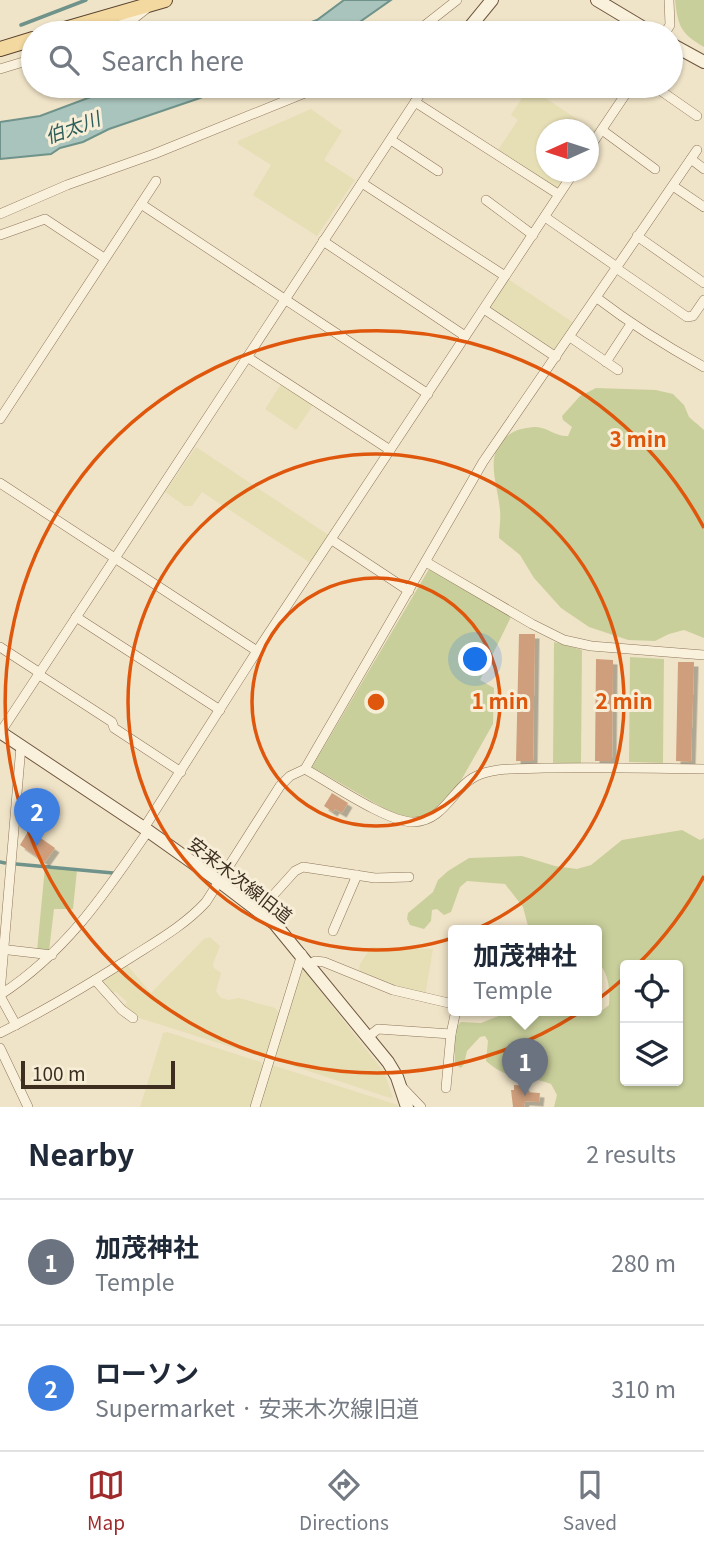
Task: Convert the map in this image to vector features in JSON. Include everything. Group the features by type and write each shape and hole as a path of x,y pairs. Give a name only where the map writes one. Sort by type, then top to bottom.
{"main road":[{"path":"93,21 159,2"},
{"path":"0,49 21,43"}],"street":[{"path":"430,21 457,0"},
{"path":"475,21 492,0"},
{"path":"597,0 632,21"},
{"path":"669,0 670,21"},
{"path":"129,21 159,2"},
{"path":"683,51 704,62"},
{"path":"0,69 21,63"},
{"path":"0,214 67,185 180,144 292,98"},
{"path":"0,732 418,98"},
{"path":"599,135 623,98"},
{"path":"671,98 697,116"},
{"path":"415,102 558,194"},
{"path":"602,130 655,169"},
{"path":"391,140 438,172"},
{"path":"0,1033 95,980 195,915 206,902 280,786 289,776 305,769 483,462 697,150"},
{"path":"691,159 704,169"},
{"path":"0,419 156,181"},
{"path":"0,995 52,955 97,906 257,652 567,182"},
{"path":"362,183 505,276"},
{"path":"673,186 704,207"},
{"path":"486,200 533,234"},
{"path":"141,204 428,394"},
{"path":"545,217 687,317 693,316 704,300"},
{"path":"0,235 45,219 104,258"},
{"path":"637,236 704,283"},
{"path":"323,241 465,337"},
{"path":"597,298 661,344 675,348 704,367"},
{"path":"484,309 556,357"},
{"path":"606,362 631,324"},
{"path":"570,337 618,370"},
{"path":"247,357 390,450"},
{"path":"0,483 257,652"},
{"path":"332,540 410,591"},
{"path":"426,562 564,640 591,646 704,654"},
{"path":"76,617 220,710"},
{"path":"0,647 181,772"},
{"name":"安来木次線旧道","path":"0,732 146,829 275,924 388,1062 400,1084 407,1107"},
{"path":"16,1025 0,995 1,949 21,746"},
{"path":"305,769 393,818 412,822 425,820 443,810 466,781 494,771 589,767 704,769"},
{"path":"260,911 295,871 303,867 383,878 409,877"},
{"path":"332,931 357,875"},
{"path":"1,949 52,955"},
{"path":"255,1107 306,959 324,962 380,986 448,1003"},
{"path":"95,980 122,1010 133,1018"},
{"path":"446,1088 455,1016"},
{"path":"368,1037 378,1029 451,1034"},
{"path":"0,1048 28,1107"},
{"path":"400,1084 421,1107"}],"shaded area":[{"path":"522,98 545,98 577,119 536,119 536,175 498,150 518,120 511,115"},
{"path":"311,109 342,131 324,160 355,180 317,236 253,195 271,165 238,144 238,141"},
{"path":"547,182 564,182 559,190"},
{"path":"508,279 574,323 557,348 552,351 488,308"},
{"path":"282,383 313,405 296,430 265,409"},
{"path":"196,447 330,536 312,564 202,492 192,506 185,506 165,492"},
{"path":"210,937 220,946 213,964 221,973 216,991 221,998 239,998 275,1008 279,1013 267,1055 263,1057 136,1017 123,1007 127,1002 116,992 110,994 101,982 127,965 151,993 204,939"},
{"path":"371,947 433,949 425,996 362,974 360,964"},
{"path":"303,969 384,1072 393,1097 275,1060"},
{"path":"163,1033 261,1062 263,1066 251,1107 140,1107"},
{"path":"272,1065 398,1105 399,1107 256,1107"}],"green space":[{"path":"675,0 704,0 704,47 685,33 683,21 679,21"},
{"path":"596,388 656,390 673,394 684,405 689,417 704,430 704,638 684,630 655,641 628,640 589,627 561,608 534,578 520,555 499,538 500,510 494,459 501,441 516,431 534,427 568,436 572,427 562,416 580,396"},
{"path":"429,569 511,617 480,680 494,688 493,724 451,798 437,811 415,820 392,813 312,767"},
{"path":"554,642 582,650 581,763 553,763"},
{"path":"630,657 664,659 663,763 629,762"},
{"path":"682,830 700,840 704,838 704,1107 554,1107 557,1095 551,1084 510,1075 486,1061 488,1041 485,1036 480,1037 467,1051 461,1068 455,1064 454,1029 461,1022 481,1023 498,1016 602,1016 602,1010 609,1005 609,987 602,968 602,925 528,925 523,907 505,884 467,881 460,887 451,912 444,915 437,909 432,910 431,921 424,929 410,925 408,913 433,892 438,880 469,858 522,856 555,866 577,869 591,865 622,840"},
{"path":"45,867 77,870 73,909 54,909 49,951 37,951"}],"water":[{"path":"344,0 391,0 361,21 314,21"},
{"name":"伯太川","path":"88,98 200,98 109,129 51,154 0,159 0,122 40,116"}],"building":[{"path":"519,634 535,634 533,761 516,761"},
{"path":"596,659 613,660 612,761 595,761"},
{"path":"678,662 694,662 691,762 676,761"},
{"path":"332,793 348,803 342,813 335,809 333,812 324,806"},
{"path":"29,830 55,848 45,862 20,845"},
{"path":"514,1085 525,1086 525,1092 540,1093 539,1102 525,1101 524,1107 513,1107 511,1090 514,1090"}],"waterway":[{"path":"31,21 86,0"},
{"path":"0,862 5,863"},
{"path":"16,864 113,873"}],"place":[{"name":"ローソン","path":"37,846"},
{"name":"加茂神社","path":"525,1096"}]}
